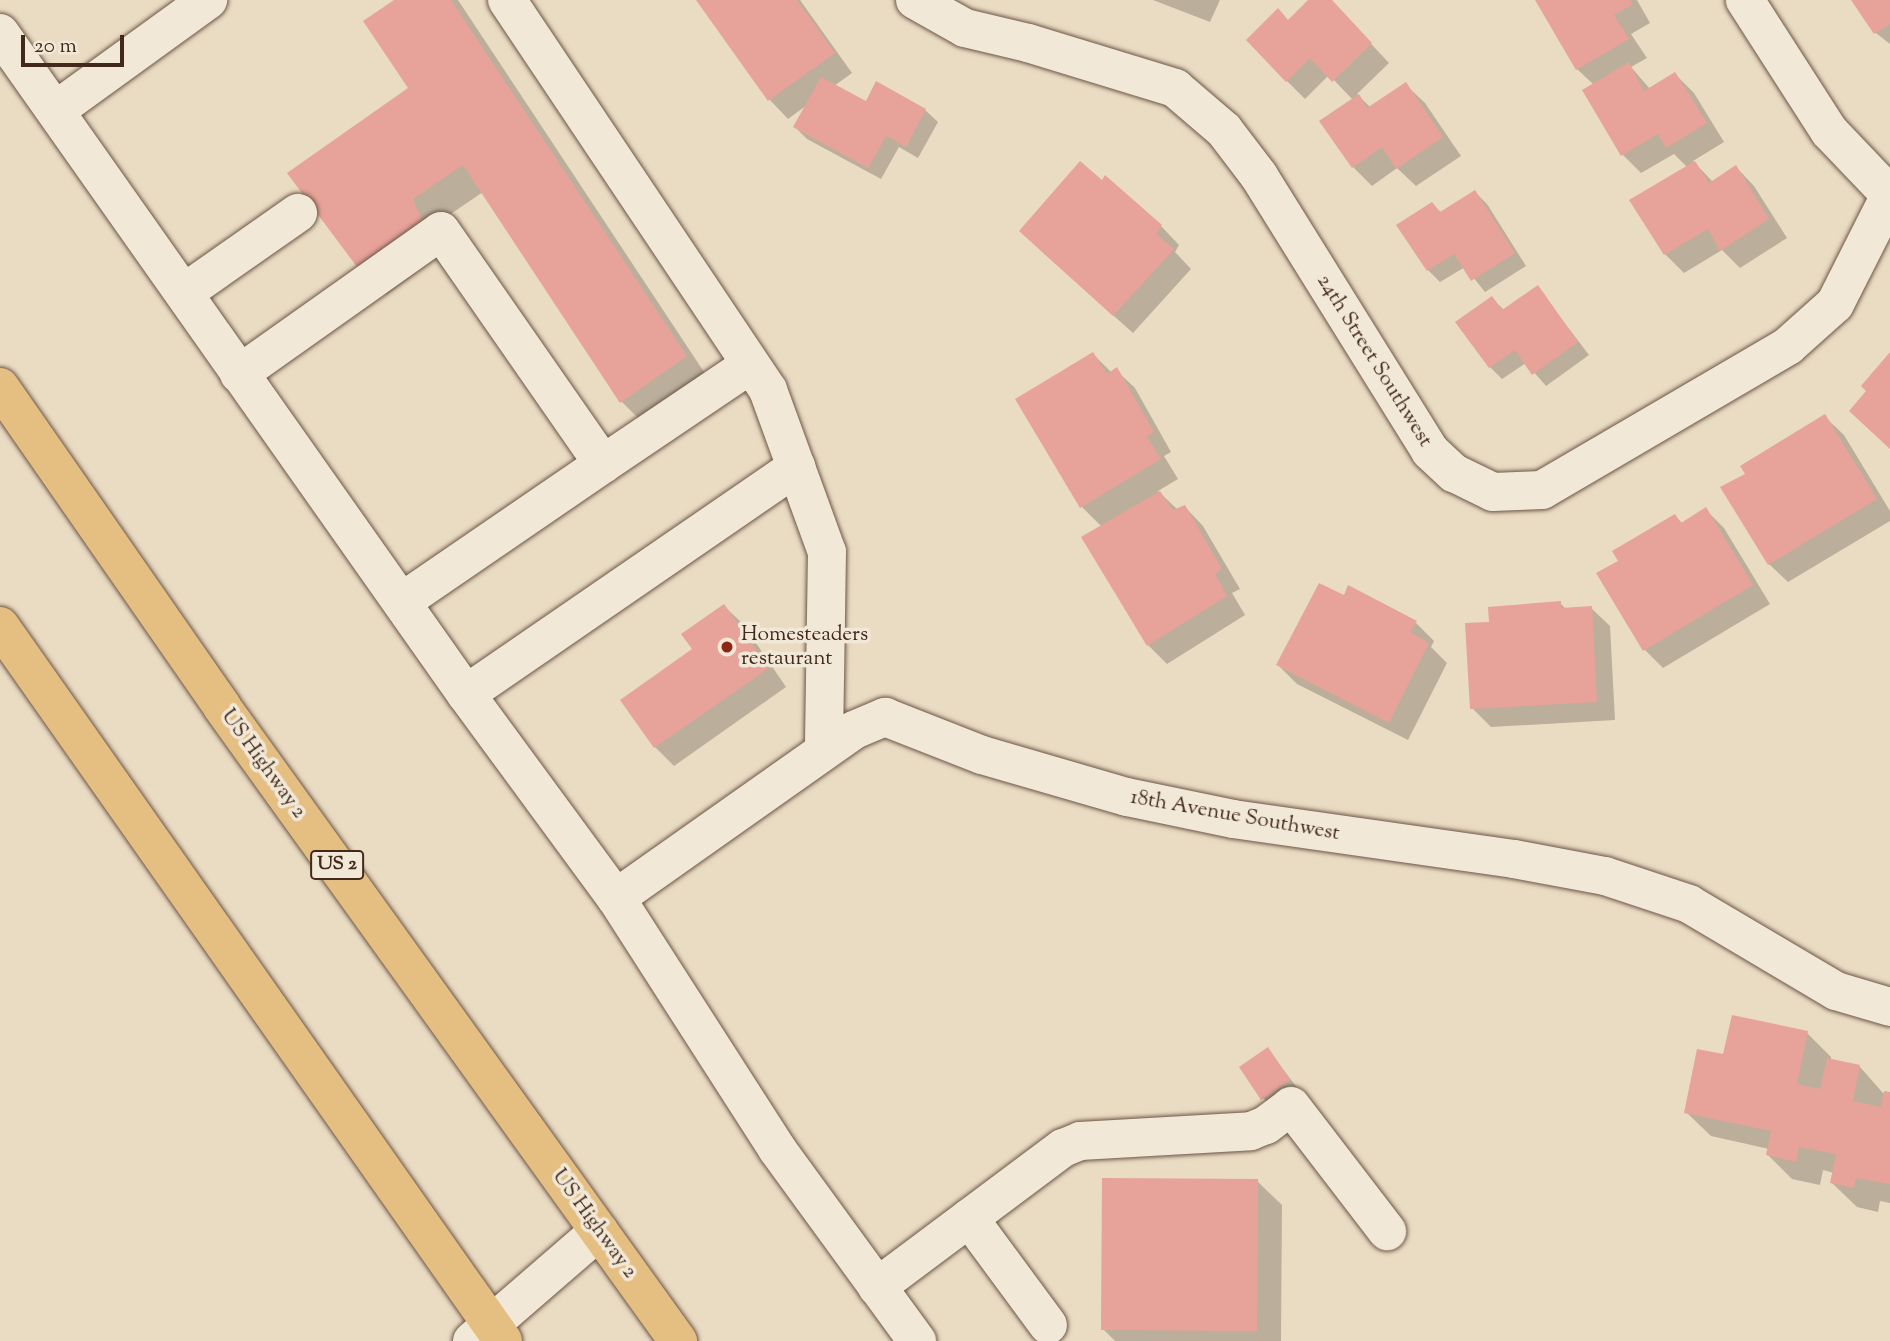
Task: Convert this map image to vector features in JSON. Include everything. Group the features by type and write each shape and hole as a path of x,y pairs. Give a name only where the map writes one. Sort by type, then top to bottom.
{"highway":[{"name":"US Highway 2","path":"0,387 222,707 678,1341"},
{"path":"0,626 489,1335"}],"street":[{"path":"56,110 208,0"},
{"path":"507,0 768,390 827,552 824,750"},
{"name":"24th Street Southwest","path":"915,0 965,28 1028,43 1175,88 1224,130 1259,176 1430,451 1454,473 1493,492 1542,490 1788,346 1835,304 1890,195"},
{"path":"1745,0 1829,131 1890,195"},
{"path":"0,33 466,694 616,898 778,1149 917,1341"},
{"path":"185,292 298,213"},
{"path":"239,374 441,231 603,464"},
{"path":"402,601 750,365"},
{"path":"466,694 796,467"},
{"name":"18th Avenue Southwest","path":"616,898 824,750 854,730 885,717 982,755 1127,797 1233,819 1514,859 1605,876 1689,904 1836,991 1890,1007"},
{"path":"877,1287 1063,1148 1080,1141 1251,1131 1266,1125 1291,1106 1387,1231"},
{"path":"970,1218 1048,1325"},
{"path":"489,1335 599,1231"}],"building":[{"path":"394,0 451,0 687,356 620,403 463,165 413,199 424,225 360,271 287,173 408,88 363,21"},
{"path":"696,0 797,0 835,53 768,101"},
{"path":"1308,0 1332,0 1372,43 1332,82 1310,58 1286,82 1246,40 1278,8 1288,20"},
{"path":"1535,0 1630,0 1633,4 1614,15 1629,39 1576,70"},
{"path":"1851,0 1890,0 1890,24 1874,34"},
{"path":"1629,62 1644,91 1675,72 1707,123 1666,148 1658,134 1621,156 1582,90"},
{"path":"821,77 866,101 876,81 926,109 906,147 886,136 868,168 793,127"},
{"path":"1406,82 1443,137 1396,169 1382,147 1352,168 1319,121 1359,94 1367,108"},
{"path":"1080,161 1102,180 1105,175 1162,225 1156,234 1174,249 1113,316 1019,231"},
{"path":"1695,161 1709,183 1736,165 1769,219 1720,251 1708,229 1664,255 1629,200"},
{"path":"1475,190 1515,253 1471,281 1454,254 1427,271 1396,225 1432,202 1440,212"},
{"path":"1538,285 1578,342 1532,375 1515,350 1489,368 1455,322 1492,296 1502,310"},
{"path":"1093,352 1107,374 1117,367 1154,432 1147,437 1161,459 1080,508 1015,399"},
{"path":"1890,352 1890,449 1849,411 1866,391 1861,386"},
{"path":"1825,414 1877,499 1768,565 1720,487 1745,474 1740,466"},
{"path":"1160,491 1173,510 1185,505 1222,569 1215,574 1227,596 1147,646 1081,537"},
{"path":"1706,507 1753,585 1643,651 1596,573 1618,561 1612,551 1675,514 1681,523"},
{"path":"1319,583 1344,595 1348,585 1417,621 1410,632 1429,643 1389,723 1276,665"},
{"path":"1561,601 1561,608 1592,606 1597,702 1470,709 1465,623 1489,622 1488,607"},
{"path":"724,604 769,668 654,748 620,700 692,649 681,634"},
{"path":"1732,1015 1808,1031 1797,1084 1820,1089 1827,1058 1860,1065 1853,1101 1881,1107 1884,1091 1890,1092 1890,1184 1856,1178 1854,1188 1830,1183 1836,1154 1799,1147 1796,1162 1766,1155 1771,1131 1684,1113 1697,1049 1723,1054"},
{"path":"1268,1047 1290,1080 1261,1100 1239,1067"},
{"path":"1102,1178 1258,1179 1257,1331 1101,1330"}],"place":[{"name":"Homesteaders restaurant","path":"727,647"}]}
